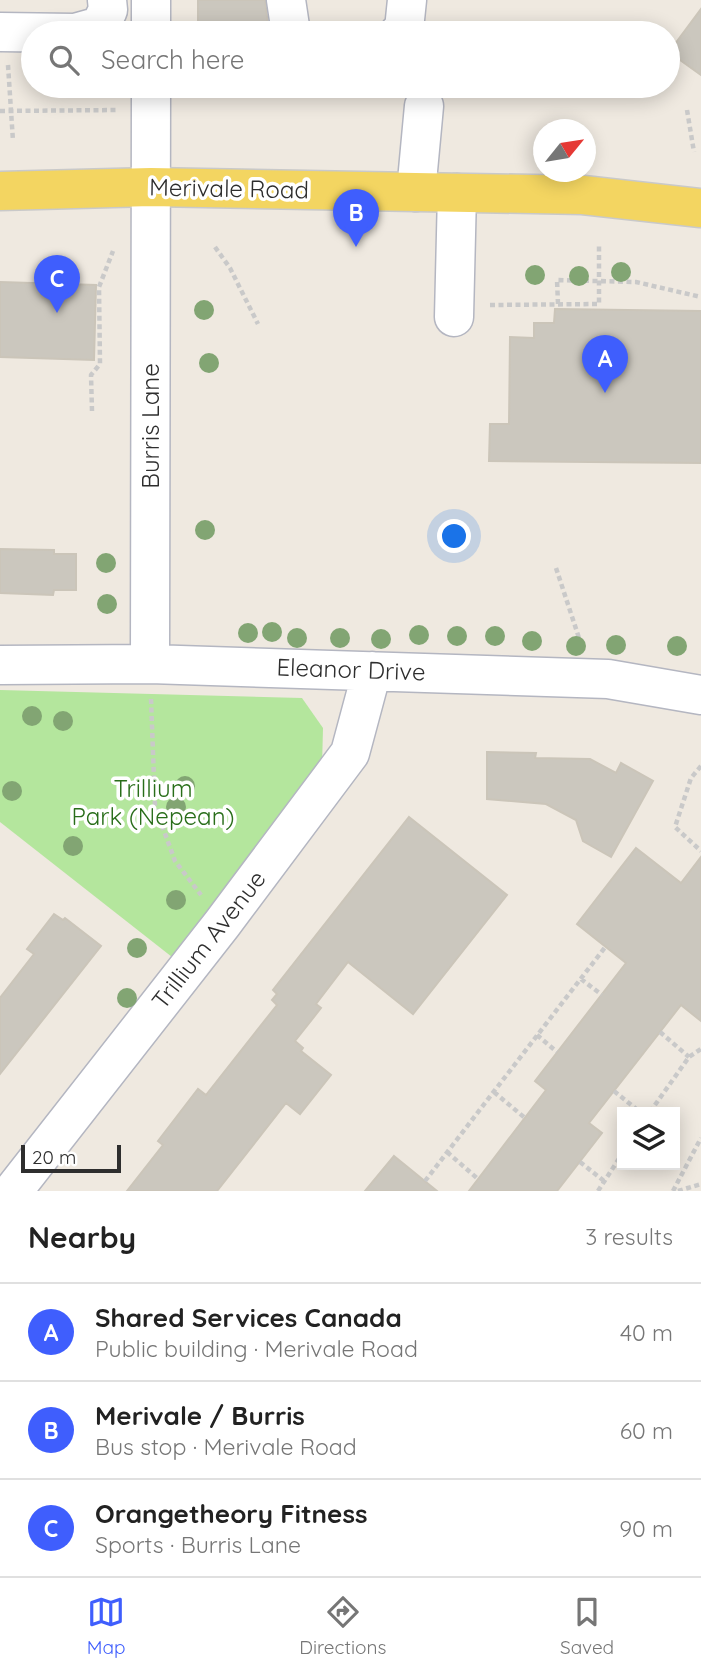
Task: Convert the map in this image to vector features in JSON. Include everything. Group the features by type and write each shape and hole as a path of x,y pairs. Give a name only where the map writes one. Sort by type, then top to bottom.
{"main road":[{"name":"Merivale Road","path":"583,195 697,168"},
{"name":"Merivale Road","path":"0,191 151,187 583,195 701,208"}],"street":[{"path":"102,21 108,10 107,0"},
{"path":"151,0 151,21"},
{"path":"286,0 289,21"},
{"path":"405,21 407,0"},
{"path":"1,32 21,32"},
{"name":"Burris Lane","path":"138,98 151,187 150,664"},
{"path":"416,192 424,106"},
{"path":"454,317 457,193"},
{"name":"Eleanor Drive","path":"0,665 150,664 592,678 701,695"},
{"name":"Trillium Avenue","path":"13,1191 222,924 349,753 372,671"}],"path":[{"path":"1,32 10,79 13,141"},
{"path":"0,111 138,98"},
{"path":"687,110 697,168"},
{"path":"532,304 599,304 599,244"},
{"path":"215,247 230,268 258,324"},
{"path":"92,411 92,375 100,365 99,287 113,250"},
{"path":"558,304 557,281 636,282 701,297"},
{"path":"556,568 592,678"},
{"path":"150,664 155,806 175,861 222,924"},
{"path":"701,766 691,778 675,827 701,851"},
{"path":"425,1181 606,946"},
{"path":"581,979 602,995"},
{"path":"660,1032 689,1057"},
{"path":"537,1035 557,1052"},
{"path":"654,1107 689,1057 701,1049"},
{"path":"614,1091 634,1107"},
{"path":"494,1092 525,1118"},
{"path":"675,1191 701,1138"},
{"path":"447,1152 478,1179"},
{"path":"580,1162 604,1181"},
{"path":"598,1191 617,1162"},
{"path":"675,1191 701,1184"}],"green space":[{"name":"Trillium Park (Nepean)","path":"0,690 302,698 323,728 322,767 172,957 0,822"}],"building":[{"path":"198,0 265,0 268,21 198,21"},
{"path":"701,9 701,75 680,60 680,37"},
{"path":"0,282 96,285 94,360 0,357"},
{"path":"555,309 701,311 701,463 489,461 490,424 509,424 510,337 534,338 534,323 554,323"},
{"path":"0,549 54,550 54,554 76,554 76,590 54,590 53,595 0,593"},
{"path":"487,752 536,753 535,758 590,759 616,773 621,763 653,781 611,857 583,841 576,820 546,804 487,799"},
{"path":"409,817 507,895 413,1014 348,962 316,1004 321,1008 295,1041 303,1048 301,1051 331,1075 300,1114 286,1103 217,1191 127,1191 163,1145 158,1141 198,1089 206,1095 277,1005 272,1000 277,994 273,990"},
{"path":"636,848 681,883 701,857 701,1021 681,1005 589,1123 602,1133 557,1191 469,1191 546,1090 535,1081 626,963 577,924"},
{"path":"54,914 63,920 65,918 101,946 0,1074 0,998 34,954 27,949"},
{"path":"394,1156 437,1191 365,1191"}],"place":[{"name":"Merivale / Burris","path":"356,247"},
{"name":"Orangetheory Fitness","path":"57,313"},
{"name":"Shared Services Canada","path":"605,393"}]}
